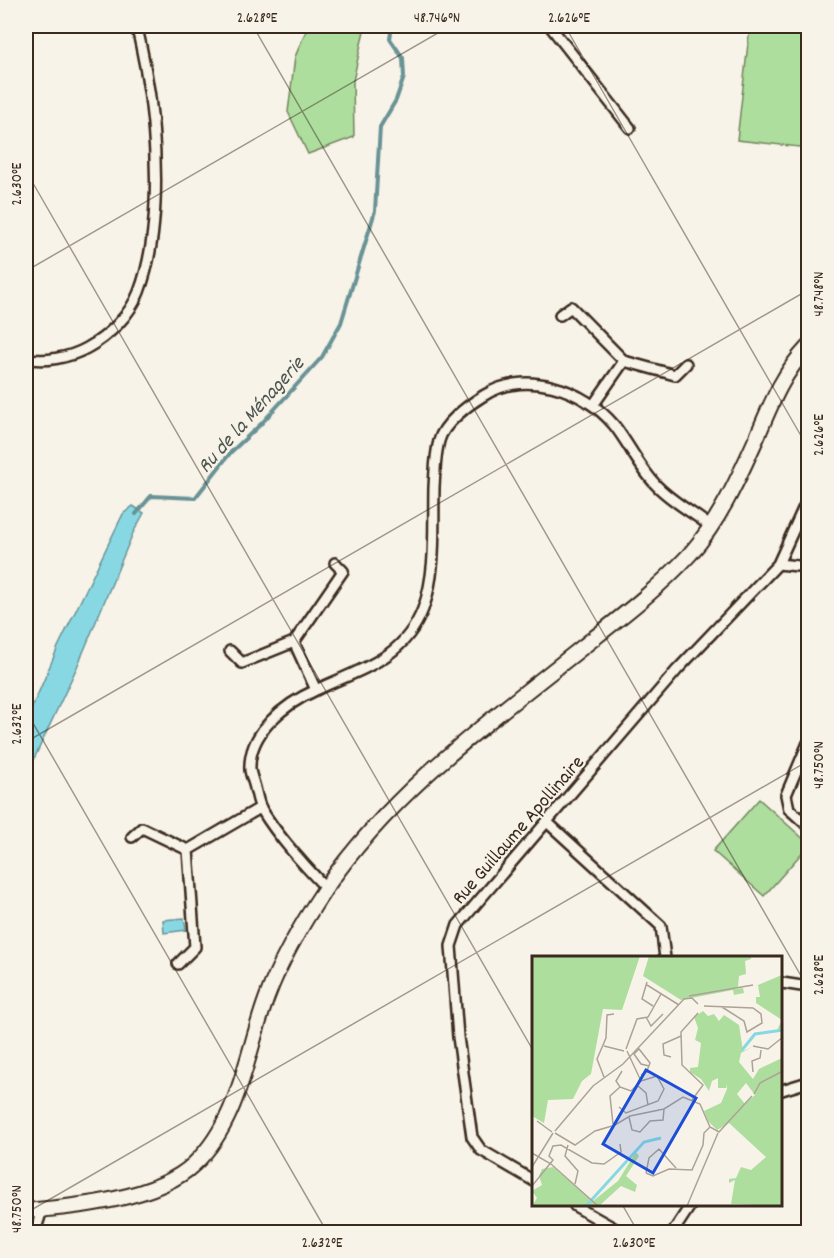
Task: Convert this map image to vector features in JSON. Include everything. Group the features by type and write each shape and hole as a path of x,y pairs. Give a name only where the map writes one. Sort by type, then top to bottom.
{"street":[{"path":"26,358 32,360 58,358 79,352 96,343 125,316 139,293 149,260 156,162 149,88 136,26"},
{"path":"550,26 630,128"},
{"path":"561,315 571,307 624,361 675,375 686,364"},
{"path":"26,1211 101,1202 153,1187 191,1167 205,1153 230,1112 268,995 281,965 326,888 362,841 423,777 652,592 693,550 711,527 738,480 781,382 808,347"},
{"path":"594,404 624,361"},
{"path":"326,888 296,856 260,808 250,770 255,745 268,723 290,705 316,690 374,664 391,652 411,632 422,610 429,587 433,557 435,469 439,439 454,418 475,400 497,387 549,384 594,404 614,425 657,486 711,527"},
{"name":"Rue Guillaume Apollinaire","path":"532,1180 481,1150 472,1137 458,1037 451,946 458,925 677,670 778,564 808,498"},
{"path":"230,651 242,663 294,642 343,571 335,563"},
{"path":"778,564 808,567"},
{"path":"294,642 316,690"},
{"path":"808,743 786,795 789,809 808,826"},
{"path":"188,850 260,808"},
{"path":"547,822 661,926 662,956"},
{"path":"132,837 142,828 188,850"},
{"path":"178,964 195,947 188,850"},
{"path":"783,982 808,987"},
{"path":"783,1090 808,1082"},
{"path":"577,1207 621,1233"},
{"path":"673,1233 689,1207"},
{"path":"35,1233 42,1210"}],"green space":[{"path":"308,26 365,26 353,81 354,137 308,154 288,112 295,57"},
{"path":"750,26 808,26 808,148 737,140"},
{"path":"759,799 808,843 808,846 764,896 713,851"}],"water":[{"path":"133,506 144,513 133,533 77,667 26,776 26,722 58,647 123,514"},
{"path":"184,918 186,930 164,933 163,920"}],"waterway":[{"name":"Ru de la Ménagerie","path":"136,514 151,496 195,498 231,452 261,424 322,357 341,323 375,211 380,127 396,100 404,77 403,58 390,39 392,26"}]}
